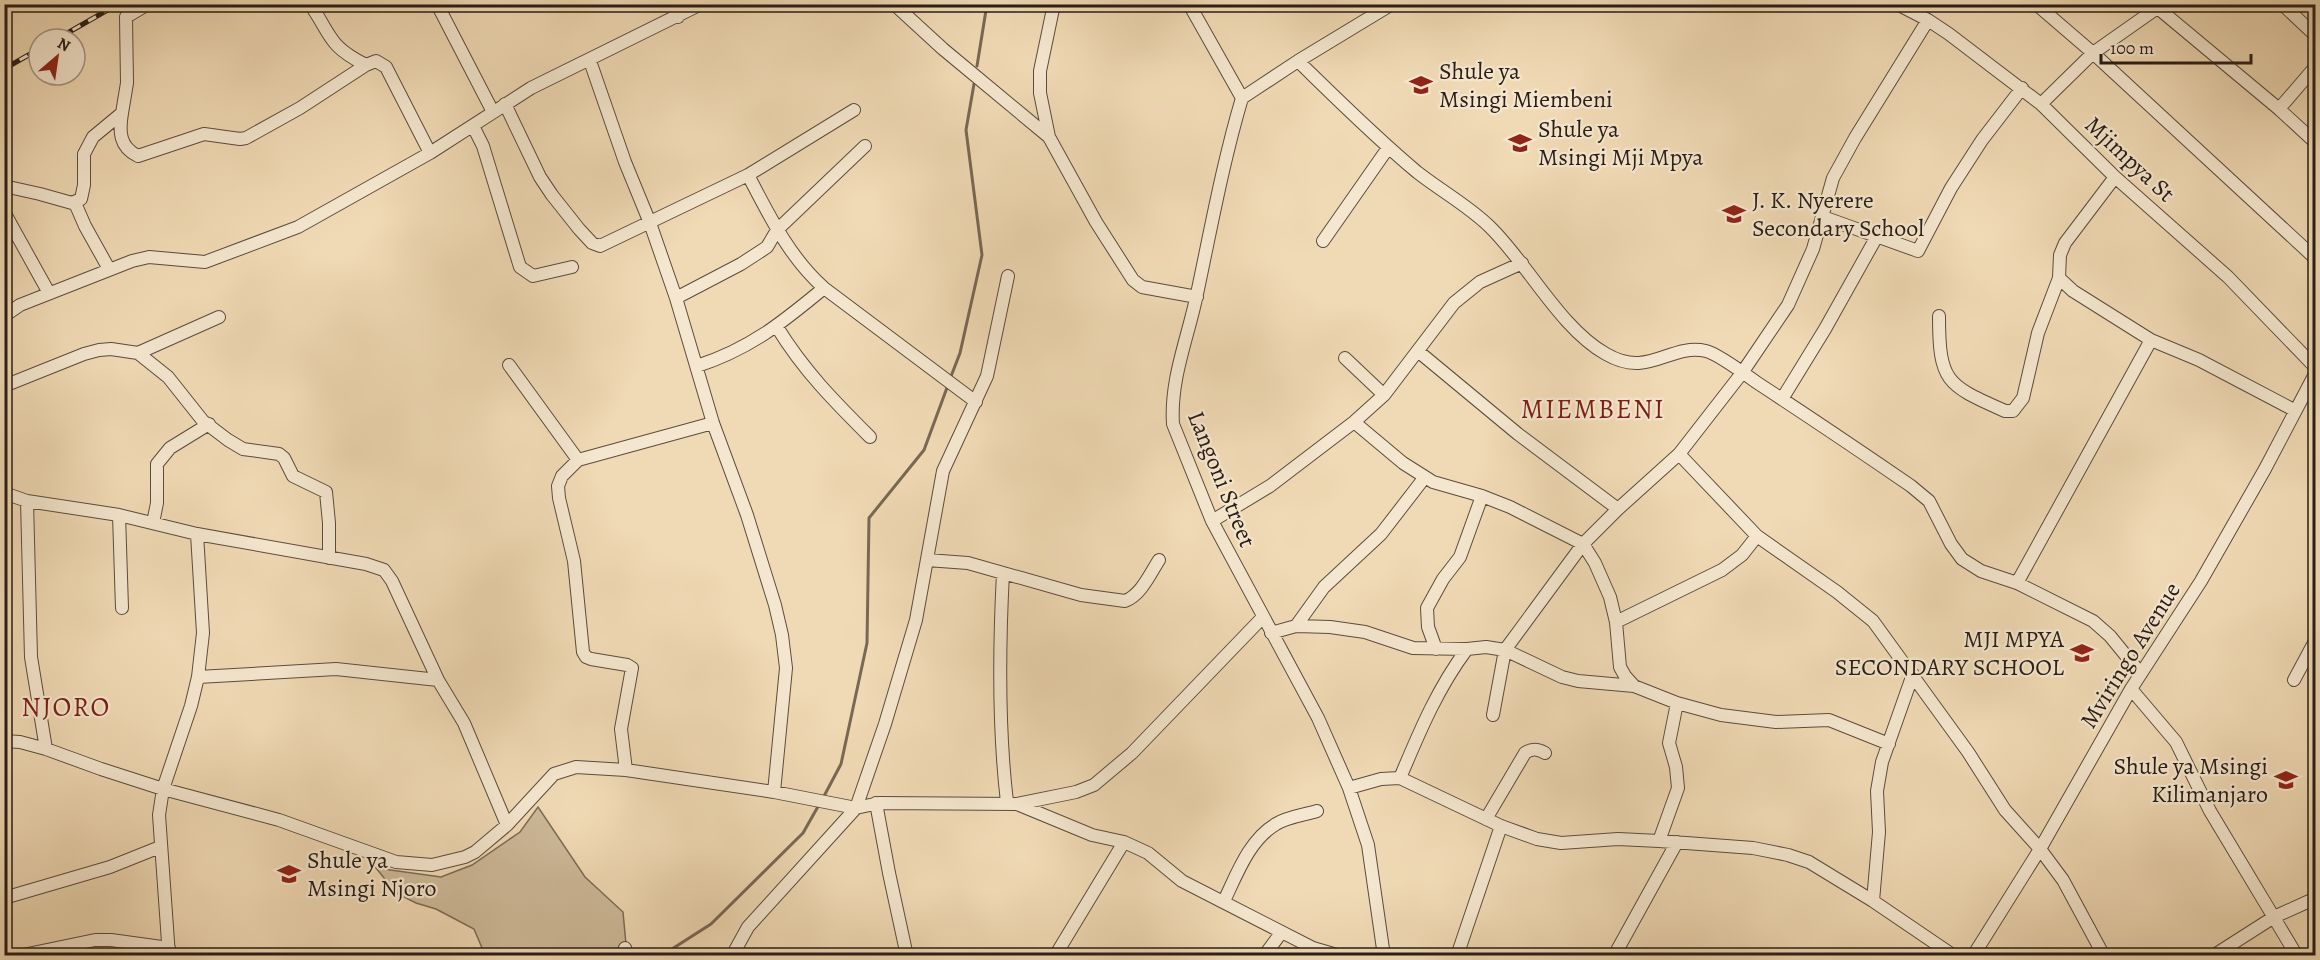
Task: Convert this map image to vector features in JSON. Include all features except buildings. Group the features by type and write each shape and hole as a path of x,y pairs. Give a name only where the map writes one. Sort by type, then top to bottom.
{"street":[{"path":"148,4 126,17 127,83 120,126 122,141 129,151 138,156 204,134 243,139 300,108 366,64 376,61 386,68 430,153"},
{"path":"310,4 331,40 348,55 366,64"},
{"path":"436,4 493,112"},
{"path":"672,4 678,17"},
{"path":"4,316 20,305 109,269 149,257 205,262 298,227 430,153 531,88 591,61 701,4"},
{"path":"894,4 943,49 1049,136"},
{"path":"1053,4 1040,71 1040,93 1049,136 1096,222 1133,280 1142,287 1197,297"},
{"path":"1189,4 1242,98 1392,4"},
{"name":"Mjimpya St","path":"1897,4 1929,21 2041,104 2115,177 2228,277 2316,370"},
{"path":"2036,4 2093,53 2316,259"},
{"path":"2282,4 2316,36"},
{"path":"2041,104 2093,53 2155,6 2279,109 2316,143"},
{"path":"1493,715 1505,650 1583,544 1618,509 1680,454 1742,373 1788,305 1813,249 1833,178 1855,138 1929,21"},
{"path":"591,61 625,162 650,223 676,298 713,423 747,515 782,635 786,668 774,792"},
{"path":"1298,61 1388,148 1488,224 1558,309 1602,352 1620,362 1638,364 1692,350 1707,351 1911,486 1929,501 1951,544 1962,559 1980,571 2017,583 2093,621 2110,636 2141,674"},
{"path":"2279,109 2316,66"},
{"path":"1823,218 1918,251 1952,188 1982,140 2022,88"},
{"name":"Langoni Street","path":"1242,98 1222,172 1197,297 1174,384 1173,424 1212,521 1262,618 1318,718 1349,788 1368,845 1384,955"},
{"path":"505,104 540,177 570,218 592,243 600,246 748,175 854,110"},
{"path":"4,186 75,203 81,199 83,190 84,154 93,137 122,113"},
{"path":"473,126 483,147 520,267 533,276 572,267"},
{"path":"676,298 741,264 767,247 777,230 865,147"},
{"path":"1323,241 1388,148"},
{"path":"748,175 777,230 806,272 976,402"},
{"path":"1939,316 1939,343 1945,372 1953,385 2006,411 2013,411 2023,398 2038,333 2059,278 2060,255 2066,243 2115,177"},
{"path":"75,203 109,269"},
{"path":"4,212 49,293"},
{"path":"1782,399 1825,329 1876,238"},
{"path":"1212,521 1270,486 1354,422 1384,395 1455,303 1480,282 1522,263"},
{"path":"732,956 748,927 856,808 885,724 916,620 944,471 987,376 1008,276"},
{"path":"2059,278 2073,291 2151,340 2199,360 2294,410"},
{"path":"697,366 742,349 777,327 824,288"},
{"path":"138,353 219,317"},
{"path":"777,327 796,358 821,388 870,437"},
{"path":"2017,583 2151,340"},
{"path":"4,386 99,350 111,349 138,353 168,377 203,421 228,440 243,449 279,454 284,458 293,476 326,492 329,558"},
{"path":"1419,352 1518,434 1618,509"},
{"path":"1345,358 1384,395"},
{"path":"509,366 578,460"},
{"name":"Mviringo Avenue","path":"1973,956 2040,849 2131,689 2201,581 2265,469 2316,370"},
{"path":"1354,422 1403,464 1433,482 1482,496 1531,517 1583,544 1595,563 1610,597 1616,622 1620,667 1635,686"},
{"path":"626,770 621,729 633,674 632,669 627,665 591,659 583,652 574,561 558,486 561,476 578,460 713,423"},
{"path":"153,524 157,503 157,464 170,448 209,424"},
{"path":"1680,454 1757,536 1857,607 1873,621 1968,752 2004,810 2040,849 2063,880 2104,956"},
{"path":"1296,626 1324,586 1381,534 1425,477"},
{"path":"4,493 27,501 119,515 197,534 366,564 384,570 389,575 438,680 464,723 507,825"},
{"path":"1436,649 1428,627 1427,608 1443,579 1460,557 1482,496"},
{"path":"27,501 31,657 46,749"},
{"path":"119,515 122,608"},
{"path":"18,956 96,940 169,952 159,815 163,789 191,706 198,677 203,633 197,534"},
{"path":"1616,622 1722,570 1742,555 1757,536"},
{"path":"927,560 968,563 1081,595 1125,600 1131,598 1142,586 1158,560"},
{"path":"1004,573 1000,621 1001,750 1012,803"},
{"path":"4,741 20,742 46,749 101,770 163,789 279,820 396,862 416,865 443,864 465,857 488,842 554,774 576,767 626,770 774,792 856,808 876,803 1012,803 1076,792 1094,785 1132,753 1262,618"},
{"path":"1271,633 1296,626 1351,629 1413,648 1486,647 1505,650 1562,677 1578,681 1635,686 1677,703 1721,715 1776,722 1829,720 1889,744"},
{"path":"2294,680 2316,639"},
{"path":"1400,778 1428,712 1450,672 1467,649"},
{"path":"198,677 336,669 438,680"},
{"path":"1874,900 1879,832 1877,791 1882,762 1913,674"},
{"path":"2131,689 2176,742 2210,811 2297,956"},
{"path":"1659,841 1678,788 1676,768 1669,743 1677,703"},
{"path":"1486,819 1525,753 1530,750 1545,753"},
{"path":"1349,788 1381,779 1400,778 1501,826 1537,839 1561,843 1618,839 1659,841 1753,848 1788,855 1809,862 1874,900 1954,956"},
{"path":"876,803 907,956"},
{"path":"1012,803 1092,835 1124,842 1148,853 1182,881 1312,948 1337,955 1384,955"},
{"path":"1224,901 1246,856 1260,837 1278,822 1317,811"},
{"path":"1458,956 1501,826"},
{"path":"1055,956 1124,842"},
{"path":"1614,956 1677,842"},
{"path":"4,898 110,867 160,847"},
{"path":"2213,956 2274,917 2316,898"},
{"path":"1264,956 1281,933"}],"shaded area":[{"path":"538,807 585,877 623,912 627,955 485,955 474,929 436,909 416,903 396,893 376,868 441,877 472,865 520,832"}],"waterway":[{"path":"977,66 987,4"},
{"path":"950,379 960,353 982,255 966,130 974,84"},
{"path":"823,798 841,764 867,643 869,518 924,450 948,385"},
{"path":"661,956 711,924 803,833 820,803"}],"railway":[{"path":"78,27 118,4"},
{"path":"4,69 27,56"}],"place":[{"name":"Shule ya Msingi Miembeni","path":"1421,85"},
{"name":"Shule ya Msingi Mji Mpya","path":"1520,143"},
{"name":"J. K. Nyerere Secondary School","path":"1734,214"},
{"name":"MJI MPYA SECONDARY SCHOOL","path":"2082,653"},
{"name":"Shule ya Msingi Kilimanjaro","path":"2286,780"},
{"name":"Shule ya Msingi Njoro","path":"289,874"}],"district":[{"name":"MIEMBENI","path":"1593,409"},
{"name":"NJORO","path":"66,707"}]}
